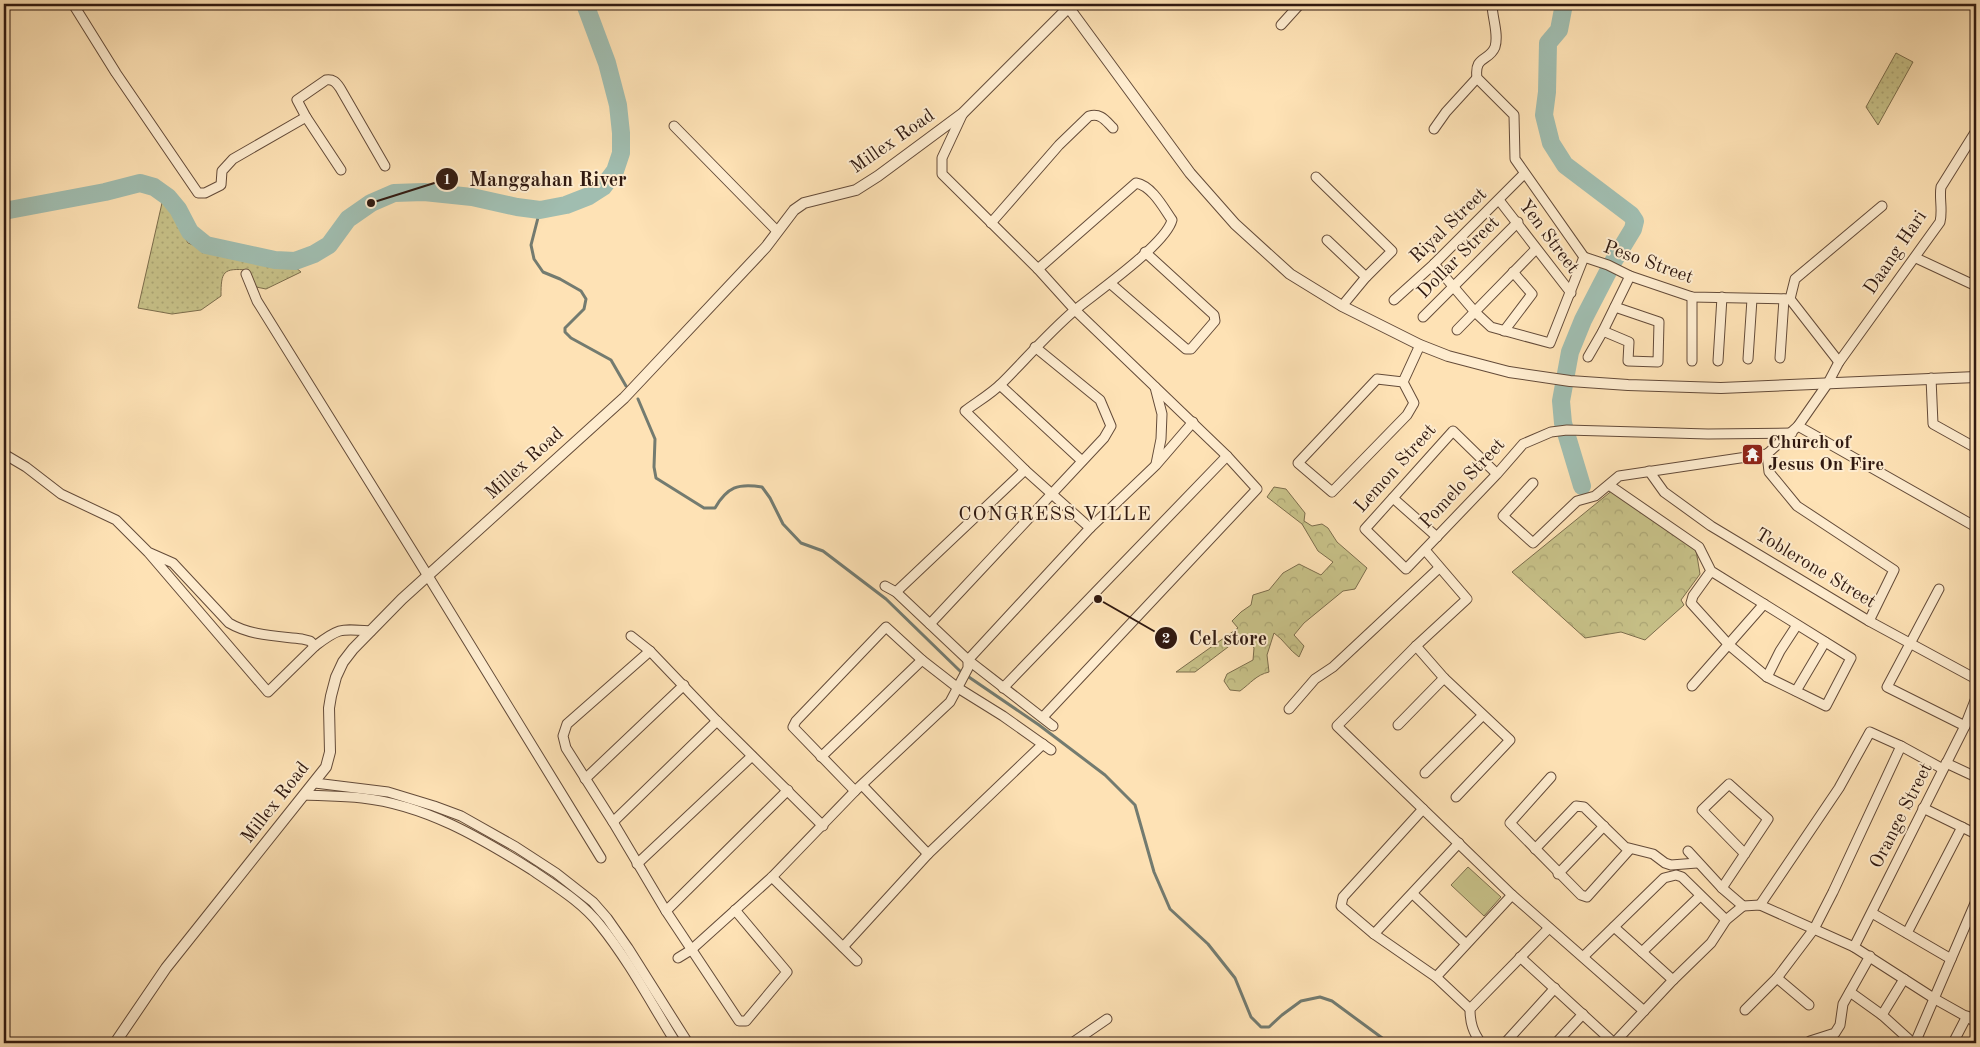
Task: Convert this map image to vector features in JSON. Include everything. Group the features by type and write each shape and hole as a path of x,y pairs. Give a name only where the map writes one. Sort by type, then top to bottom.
{"street":[{"path":"73,4 116,73 198,192 205,193 221,185 222,171 239,155 306,117"},
{"path":"1281,25 1300,4"},
{"path":"1434,264 1475,312 1491,326 1550,343 1571,294 1584,257 1515,159 1514,115 1477,78 1476,70 1481,59 1491,53 1495,46 1496,36 1492,4"},
{"path":"1069,5 1190,173 1235,224 1290,274 1342,306 1420,345 1448,356 1509,372 1570,381 1721,388 1976,377"},
{"name":"Millex Road","path":"115,1043 166,968 326,767 330,752 329,708 336,677 348,655 428,576 624,398 766,246 794,210 804,203 856,190 963,113 1069,5"},
{"path":"1434,130 1446,112 1477,78"},
{"path":"341,170 306,117 297,98 326,80 334,81 385,166"},
{"path":"963,113 942,158 942,174 1038,269 1075,310 1227,456 1256,489 1043,717"},
{"path":"991,223 1059,144 1089,116 1095,114 1101,116 1113,128"},
{"path":"674,126 777,231"},
{"name":"Daang Hari","path":"1767,454 1795,430 1828,382 1839,362 1916,258 1940,222 1942,216 1941,186 1976,131"},
{"name":"Riyal Street","path":"1394,300 1434,264 1524,174"},
{"path":"1316,177 1392,250 1342,306"},
{"path":"1038,269 1136,183 1144,184 1172,220 1170,229 1111,284 1075,310 1035,347 1000,385 965,411 1025,470 1090,528"},
{"name":"Yen Street","path":"1499,200 1518,222 1536,249 1571,294"},
{"path":"1780,358 1787,299 1795,279 1882,206"},
{"name":"Dollar Street","path":"1423,316 1518,222"},
{"path":"1327,240 1366,277"},
{"path":"1457,330 1536,249"},
{"path":"1111,284 1186,349 1191,349 1215,321 1214,314 1145,252"},
{"name":"Peso Street","path":"1584,257 1611,266 1630,276 1692,297 1787,299"},
{"path":"1916,258 1976,286"},
{"path":"1504,330 1532,294 1513,272"},
{"path":"246,274 257,301 601,858"},
{"path":"1588,357 1630,276"},
{"path":"1692,297 1692,361"},
{"path":"1718,361 1722,297"},
{"path":"1748,359 1752,298"},
{"path":"1787,299 1839,362"},
{"path":"1603,331 1629,342 1628,361 1658,362 1659,322 1615,307"},
{"path":"1403,382 1420,345"},
{"path":"930,624 1052,495 1104,438 1111,426 1100,400 1035,347"},
{"path":"1932,378 1933,424 1976,448"},
{"path":"1377,379 1403,382 1414,403 1407,415 1332,492 1298,463 1377,379"},
{"path":"1000,385 1082,461"},
{"path":"1155,387 1162,414 1161,439 1156,464"},
{"path":"678,958 691,950 772,877 858,788 950,702 968,664 1090,528 1156,464 1193,422"},
{"name":"Pomelo Street","path":"1406,569 1497,474 1523,444 1551,432 1567,430 1708,434 1795,430"},
{"path":"1795,430 1976,527"},
{"name":"Lemon Street","path":"1406,569 1365,529 1452,431 1497,474"},
{"path":"4,454 26,467 61,494 116,520 148,552 268,692 315,646 333,632 342,629 371,631"},
{"path":"1534,483 1503,516 1532,544 1577,501 1595,496 1619,476 1649,470 1767,454 1770,472 1797,506 1894,569 1869,621"},
{"path":"1004,688 1227,456"},
{"path":"896,592 1025,470"},
{"name":"Toblerone Street","path":"1649,470 1664,492 1711,526 1869,621 1976,679"},
{"path":"1609,485 1699,547 1711,571 1851,658 1826,706 1768,677 1729,645 1691,603 1693,596 1711,571"},
{"path":"1393,498 1437,537"},
{"path":"1425,550 1467,599 1416,646 1337,726 1512,895 1584,956 1644,1011"},
{"path":"148,552 173,564 229,622 238,628 302,639 315,646"},
{"path":"1289,708 1315,679 1333,667 1439,568"},
{"path":"884,586 896,592 968,664 1004,688 1053,726"},
{"path":"1938,589 1887,687 1965,726"},
{"path":"1692,686 1764,604"},
{"path":"1768,677 1780,651 1797,625"},
{"path":"843,947 928,854 1047,747 922,660 886,627 796,721 793,727 821,757 858,788 928,854"},
{"path":"631,636 684,685 717,721 823,826"},
{"path":"1796,691 1825,642"},
{"path":"1416,646 1444,678 1482,716 1510,740 1456,797"},
{"path":"650,652 567,724 563,736 566,748 614,822 637,864 691,950 739,1021 746,1021 787,972 735,910"},
{"path":"821,757 922,660"},
{"path":"1398,725 1444,678"},
{"path":"585,779 684,685"},
{"name":"Orange Street","path":"1854,947 1974,711 1976,698"},
{"path":"1425,773 1482,716"},
{"path":"614,822 717,721"},
{"path":"1760,905 1839,788 1870,732 1945,766 1976,777"},
{"path":"1745,1010 1778,978 1814,929 1901,746"},
{"path":"637,864 752,756"},
{"path":"1551,777 1510,823 1558,874 1581,895 1587,896 1630,849"},
{"path":"315,783 388,792 461,816 516,847 556,873 593,902 607,918 688,1043"},
{"path":"1722,888 1745,854 1768,819 1729,784 1702,810 1745,854"},
{"path":"666,911 788,790"},
{"path":"305,795 363,798 431,814 456,825 551,883 588,912 600,924 623,956 676,1043"},
{"path":"1534,849 1576,806 1584,807 1630,849 1653,854 1671,865 1697,863"},
{"path":"1923,808 1976,834"},
{"path":"1423,809 1342,897 1340,906 1374,934 1436,977 1470,1009"},
{"path":"1558,874 1604,826"},
{"path":"1907,933 1962,827"},
{"path":"1374,934 1459,843"},
{"path":"1688,851 1722,888 1743,906"},
{"path":"1584,956 1664,878 1676,875 1682,877 1726,920"},
{"path":"772,877 856,961"},
{"path":"1413,894 1466,944"},
{"path":"1436,977 1512,895"},
{"path":"1642,952 1700,896"},
{"path":"1850,992 1914,1043 1935,999 1976,901"},
{"path":"1520,957 1614,1043 1673,980 1711,943 1726,920 1743,906 1760,905 1854,947 1935,999 1973,1018 1953,1043"},
{"path":"1872,913 1951,960"},
{"path":"1614,927 1673,980"},
{"path":"1481,1043 1470,1023 1470,1009 1549,928"},
{"path":"1810,1042 1835,1033 1840,1025 1843,1004 1870,956"},
{"path":"1778,978 1809,1005"},
{"path":"1882,1016 1904,979"},
{"path":"1505,1043 1556,988"},
{"path":"1556,1043 1583,1014"},
{"path":"1072,1043 1107,1019"}],"green space":[{"path":"1896,53 1913,62 1878,125 1866,107"},
{"path":"162,203 168,207 188,243 207,250 279,267 295,267 301,272 266,289 251,286 248,270 228,271 223,276 221,296 201,310 172,314 138,308"},
{"path":"1274,487 1286,489 1305,513 1304,521 1312,526 1322,524 1328,528 1337,542 1367,568 1355,589 1343,591 1304,623 1294,635 1304,646 1299,657 1274,633 1267,655 1269,672 1257,677 1240,691 1230,690 1224,681 1227,674 1253,660 1254,648 1247,637 1232,644 1195,672 1176,672 1238,628 1232,621 1251,605 1253,595 1269,590 1283,573 1299,564 1321,575 1333,562 1318,551 1302,524 1267,497"},
{"path":"1614,489 1696,550 1700,574 1681,600 1684,605 1645,640 1621,632 1585,638 1512,572"},
{"path":"1468,867 1501,897 1484,916 1451,885"}],"waterway":[{"path":"4,211 105,192 140,183 154,187 168,197 178,209 190,232 206,245 275,260 295,261 314,254 329,245 348,219 371,203 394,193 424,192 472,197 540,210 566,205 589,196 603,187 615,171 621,153 618,105 607,63 585,4"},
{"path":"1564,4 1559,30 1548,43 1547,92 1544,115 1551,143 1565,165 1631,215 1635,221 1633,229 1613,262 1583,320 1570,352 1561,401 1563,423 1582,486"},
{"path":"540,210 531,245 534,259 543,272 581,291 586,299 584,309 565,328 565,332 571,338 611,360 626,386"},
{"path":"638,399 655,439 654,467 656,478 704,508 715,508 724,495 734,488 740,486 762,487 770,498 783,524 801,543 823,551 886,599 960,671 1039,725 1105,775 1135,805 1154,872 1170,909 1208,944 1235,978 1251,1017 1261,1027 1269,1027 1301,1001 1320,997 1332,1001 1389,1043"}],"place":[{"name":"Manggahan River","path":"371,203"},
{"name":"Church of Jesus On Fire","path":"1752,454"},
{"name":"Cel store","path":"1098,599"}],"district":[{"name":"CONGRESS VILLE","path":"1055,515"}]}
